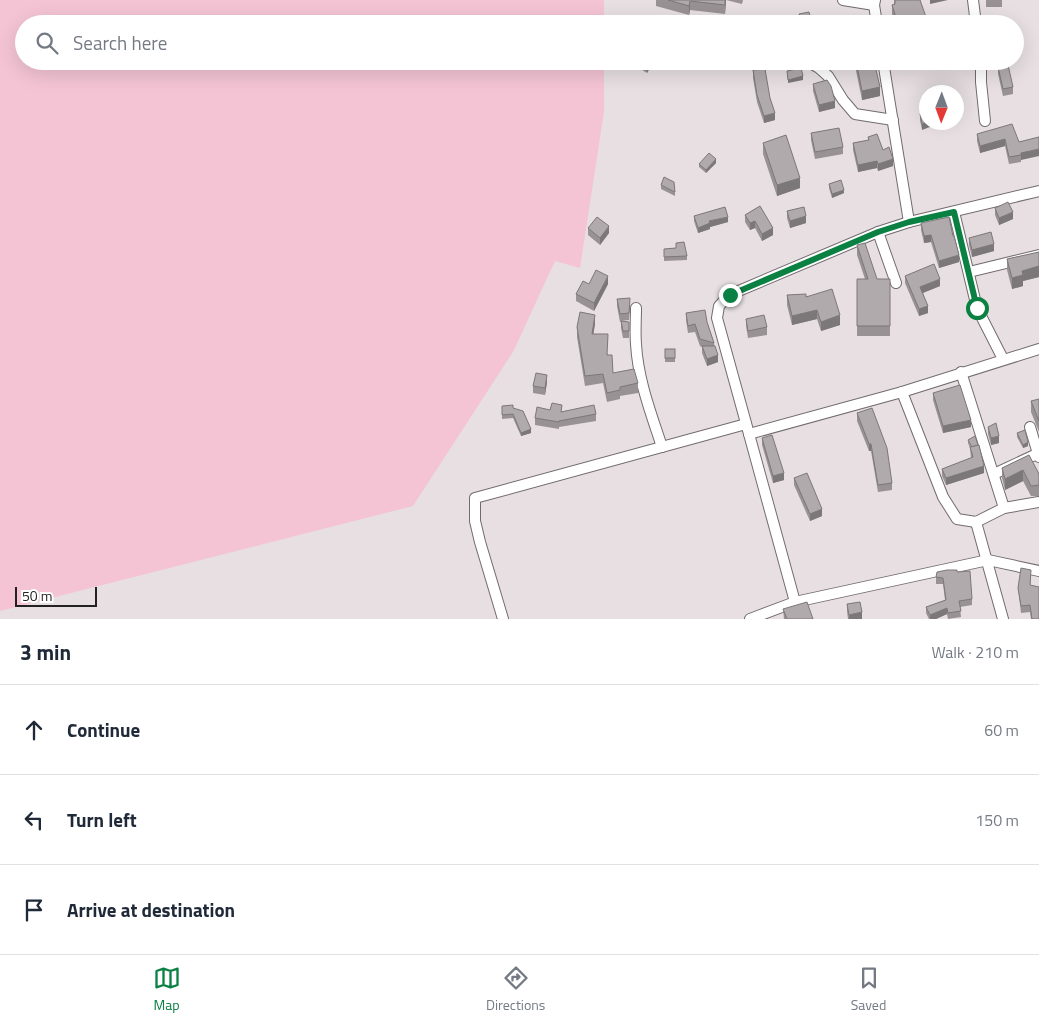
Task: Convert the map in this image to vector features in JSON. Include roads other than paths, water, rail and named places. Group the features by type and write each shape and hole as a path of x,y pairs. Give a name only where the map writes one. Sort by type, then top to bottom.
{"street":[{"path":"843,0 874,3"},
{"path":"973,0 975,15"},
{"path":"821,70 828,76 843,100 855,114 893,120"},
{"path":"885,70 909,222"},
{"path":"981,70 985,121"},
{"path":"795,602 717,318 719,306 730,295 878,232 909,222 1039,191"},
{"path":"954,212 977,308 1003,359"},
{"path":"878,232 896,283"},
{"path":"969,272 1039,255"},
{"path":"636,308 636,344 644,392 662,447"},
{"path":"503,619 478,535 475,521 475,498 662,447 902,392 1039,348"},
{"path":"961,372 1004,508"},
{"path":"902,392 944,496 958,519 976,522 1004,508 1039,502"},
{"path":"994,474 1039,454 1030,427"},
{"path":"976,522 1003,619"},
{"path":"750,619 795,602 988,560 1039,570"}]}
